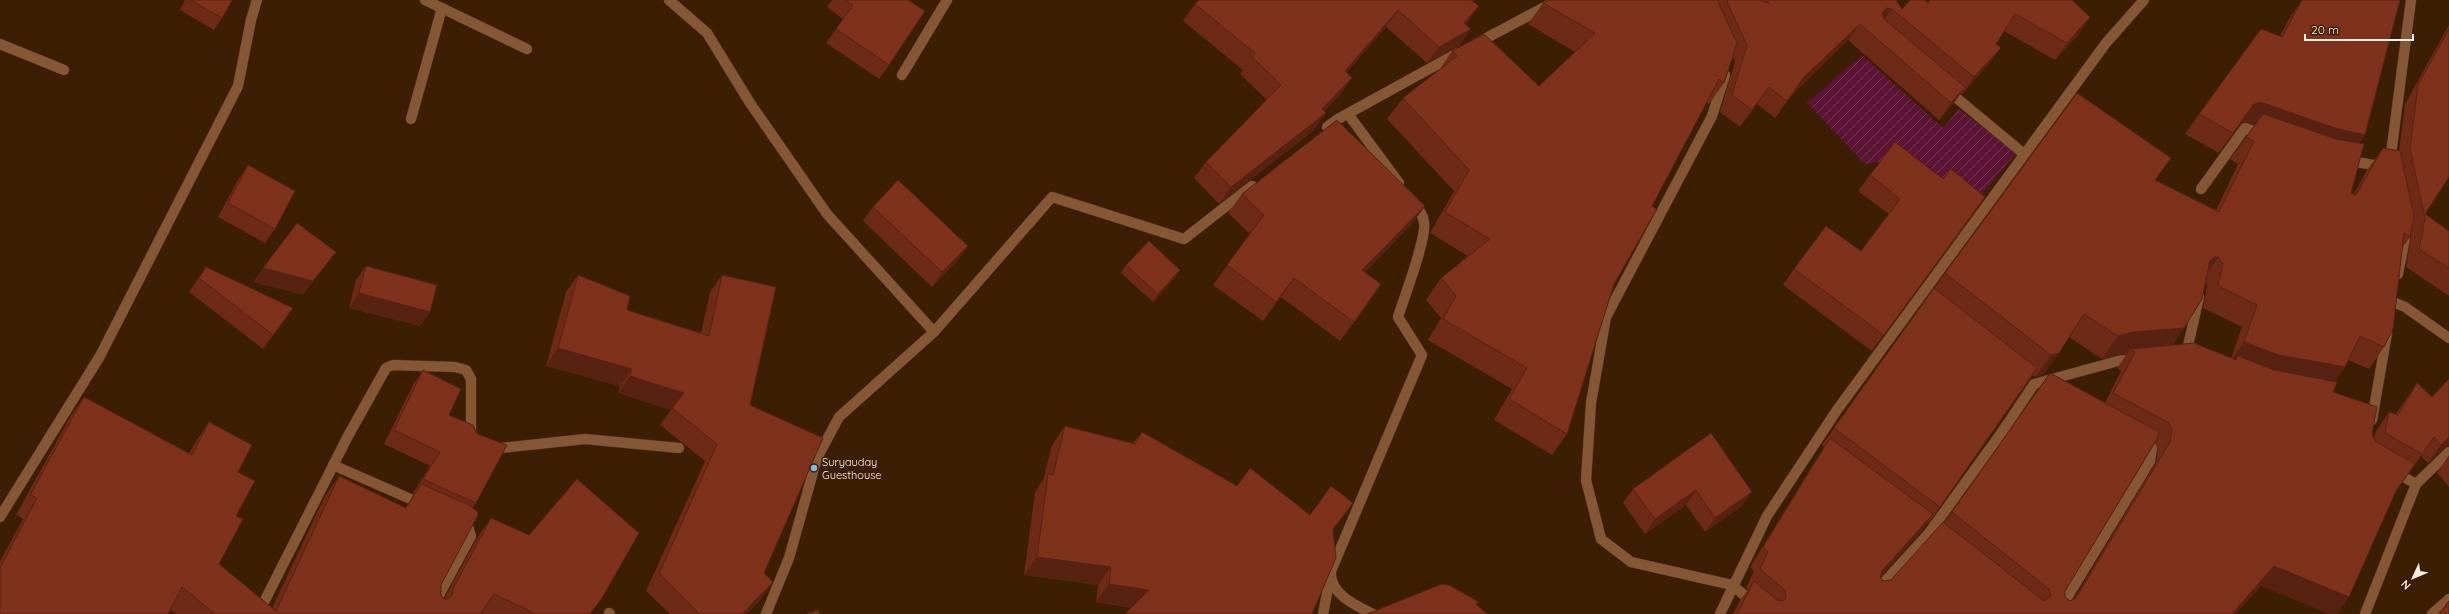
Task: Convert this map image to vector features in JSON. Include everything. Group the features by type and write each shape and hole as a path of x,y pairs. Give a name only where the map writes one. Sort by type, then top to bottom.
{"street":[{"path":"0,517 100,356 238,86 251,20 258,0"},
{"path":"425,0 528,49"},
{"path":"669,0 708,33 750,103 827,214 934,332"},
{"path":"902,75 947,0"},
{"path":"1319,133 1348,114 1558,0"},
{"path":"1720,614 1732,585 1767,516 1816,449 1920,296 2106,44 2144,0"},
{"path":"2338,158 2391,172 2411,0"},
{"path":"411,119 442,8"},
{"path":"0,44 64,70"},
{"path":"1729,64 1712,116 1606,317 1591,403 1586,480 1600,539 1631,562 1732,585 1767,614"},
{"path":"1941,85 2024,154"},
{"path":"1323,614 1331,571 1422,355 1398,317 1423,236 1424,222 1420,210 1348,114"},
{"path":"2201,189 2244,128 2273,138"},
{"path":"766,614 789,558 818,458 839,417 934,332 1052,197 1184,239 1258,181"},
{"path":"2402,222 2405,238 2394,299 2449,338"},
{"path":"2186,356 2201,285"},
{"path":"1920,296 1932,305"},
{"path":"2369,433 2371,404 2389,326"},
{"path":"1873,595 1928,533 2002,432 2031,382 2118,361 2148,358"},
{"path":"258,614 333,465 382,374 386,368 393,364 455,367 466,370 471,380 471,433 481,446 493,450 586,439 679,448"},
{"path":"2031,382 2048,392"},
{"path":"2057,614 2150,461 2152,448 2131,437"},
{"path":"2365,614 2416,484 2449,452"},
{"path":"333,465 431,508"},
{"path":"2384,466 2416,484"},
{"path":"432,614 432,608 471,536 468,527 451,516"},
{"path":"1330,578 1333,586 1340,594 1360,612 1373,614"},
{"path":"2432,614 2449,599"}],"shaded area":[{"path":"1862,55 1943,128 1959,109 2016,153 1973,205 1908,158 1865,164 1807,103"}],"building":[{"path":"190,0 232,0 222,18"},
{"path":"846,0 908,0 925,11 889,65 836,29 853,5"},
{"path":"1199,0 1471,0 1479,6 1464,23 1471,29 1439,47 1398,10 1345,71 1352,78 1322,109 1326,113 1231,187 1206,162 1281,85 1252,57 1255,53 1195,4"},
{"path":"1549,0 1718,0 1737,43 1724,83 1719,79 1652,206 1657,209 1614,284 1567,434 1509,399 1527,368 1443,319 1456,296 1441,278 1490,239 1445,212 1469,170 1403,98 1457,56 1452,51 1484,34 1539,86 1595,33 1543,3"},
{"path":"1727,0 1759,0 1770,4 1766,0 1896,0 1902,9 1910,0 1925,0 1928,3 1930,0 2072,0 2090,17 2067,43 2015,14 1996,44 2001,48 1974,77 1892,9 1886,8 1882,13 1884,19 1965,87 1951,103 1860,24 1803,78 1787,101 1769,87 1752,110 1732,95 1747,45"},
{"path":"2302,0 2400,0 2365,135 2338,129 2260,102 2253,105 2233,133 2199,114 2261,29 2282,37"},
{"path":"2449,29 2449,177 2425,214 2449,231 2449,268 2419,249 2425,218 2410,149 2418,85"},
{"path":"2077,93 2171,158 2155,180 2219,212 2254,141 2246,137 2263,114 2336,139 2364,144 2351,193 2356,195 2383,148 2400,151 2414,216 2410,237 2404,233 2393,329 2384,347 2360,336 2345,367 2279,355 2244,342 2257,305 2218,286 2223,264 2218,257 2214,257 2210,261 2202,299 2184,328 2133,332 2118,336 2084,314 2059,353 2051,355 1945,273"},
{"path":"1337,120 1425,206 1362,270 1381,284 1354,322 1294,278 1276,302 1227,265 1264,215 1242,194"},
{"path":"1895,142 1943,179 1951,169 1985,197 1884,335 1794,269 1826,226 1861,251 1900,199 1870,175"},
{"path":"248,165 295,191 275,229 228,203"},
{"path":"898,180 968,246 942,272 873,207"},
{"path":"297,223 336,252 313,281 263,268"},
{"path":"1149,241 1180,270 1158,294 1126,265"},
{"path":"366,266 437,285 430,312 359,293"},
{"path":"206,267 293,308 273,335 199,278"},
{"path":"578,275 630,296 627,310 709,336 722,275 776,287 750,405 823,438 764,573 773,582 742,614 700,614 659,574 717,444 672,408 684,393 630,376 632,369 558,348"},
{"path":"1934,288 2037,368 1940,507 1834,428"},
{"path":"2194,343 2236,360 2238,356 2274,370 2337,382 2333,392 2377,407 2372,434 2375,441 2415,464 2396,491 2349,597 2274,566 2232,614 1737,614 1754,581 1777,600 1783,601 1786,598 1785,590 1760,569 1768,552 1763,547 1830,438 1933,514 1882,571 1880,577 1883,581 1891,580 1943,522 2044,601 2051,596 2049,589 1952,512 2050,373 2159,432 2157,439 2065,591 2065,597 2070,601 2076,598 2170,442 2172,429 2169,423 2113,393 2135,352 2130,349"},
{"path":"423,370 461,389 449,415 473,425 477,434 507,445 476,503 423,479 440,452 394,430"},
{"path":"2449,379 2449,437 2441,445 2434,437 2422,454 2385,433 2389,412 2398,415 2417,383 2432,397"},
{"path":"84,397 192,455 209,422 252,445 238,472 255,481 236,516 243,519 219,564 276,611 339,476 406,508 421,484 469,505 477,511 478,515 441,585 441,596 446,600 452,596 453,589 491,518 529,535 577,479 639,533 602,598 590,614 534,614 494,594 480,614 215,614 182,587 168,614 0,614 0,568 37,498 30,495"},
{"path":"1065,426 1135,444 1142,432 1237,486 1250,468 1310,515 1331,486 1353,503 1333,529 1336,558 1312,614 1125,614 1149,590 1109,584 1111,567 1037,557 1048,474 1053,475"},
{"path":"1711,433 1752,492 1715,518 1696,490 1655,519 1633,489"},
{"path":"1442,584 1449,585 1479,602 1476,604 1487,614 1367,614"},
{"path":"2449,601 2449,614 2438,614 2447,606 2446,604"},
{"path":"818,610 820,614 806,614"}],"place":[{"name":"Suryauday Guesthouse","path":"814,468"}]}
